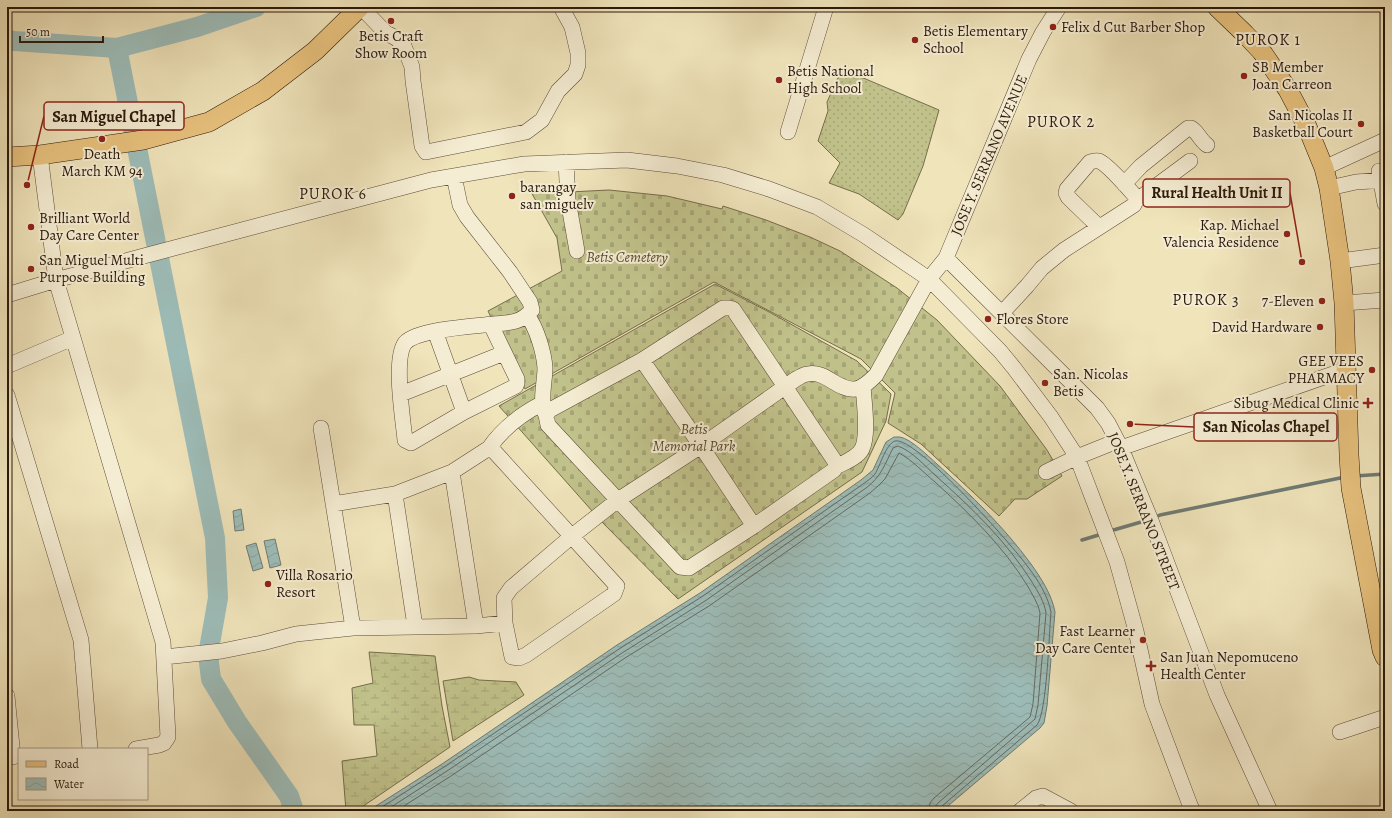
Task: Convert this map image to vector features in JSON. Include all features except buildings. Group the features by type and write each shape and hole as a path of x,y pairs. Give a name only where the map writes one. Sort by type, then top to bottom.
{"main road":[{"path":"7,156 40,155 143,140 209,122 263,91 315,51 361,7"},
{"path":"1217,7 1246,34 1262,52 1288,90 1306,124 1324,168 1329,188 1340,261 1344,303 1351,488 1382,650 1385,657"}],"street":[{"path":"361,7 386,34 396,38 404,46 412,68 412,81 422,146 426,152 526,132 542,120 558,91 575,74 578,65 578,53 572,27 561,7"},
{"path":"788,132 826,7"},
{"name":"JOSE Y. SERRANO AVENUE","path":"863,386 876,375 929,279 946,258 1029,59 1043,32 1059,7"},
{"path":"1124,184 1141,166 1188,128 1195,130 1203,142 1207,145"},
{"path":"1324,168 1385,140"},
{"path":"40,155 56,280 163,642 166,657 168,737 164,743 160,745 142,748"},
{"path":"7,295 140,257 431,180 524,164 627,160 677,166 723,175 769,189 817,207 864,235 929,279 1000,351 1051,417 1077,456 1117,562 1136,631 1152,704 1193,811"},
{"path":"1099,227 1068,197 1066,193 1067,189 1090,162 1095,160 1101,162 1136,197 1136,201"},
{"path":"1002,313 1042,268 1064,250 1134,204 1190,161"},
{"path":"566,162 568,200 577,251"},
{"path":"454,176 460,205 467,217 510,272 530,302 532,310 527,315 515,322 435,331 415,336 405,343 400,357 400,394 405,440 411,443 464,412 516,386 517,383 491,325"},
{"path":"1329,188 1381,177 1385,204"},
{"path":"1340,261 1385,255"},
{"name":"JOSE Y. SERRANO STREET","path":"946,258 1097,408 1108,423 1150,518 1217,695 1270,811"},
{"path":"1344,303 1385,300"},
{"path":"333,504 395,494 452,472 489,448 497,436 528,410 550,410 642,360 723,308 733,309 836,462 836,467"},
{"path":"489,448 492,449 572,536 617,586 614,594 538,647 519,658 512,657 505,623 504,598 511,588 572,536 618,500 701,446 784,386 808,374 818,374 846,388 855,389 863,386 866,424 864,444 854,458 836,467 834,470 754,526 689,568 680,567 618,500 548,425 544,409 545,367 533,324 527,315"},
{"path":"435,331 464,412"},
{"path":"7,366 73,338"},
{"path":"400,394 504,353"},
{"path":"642,360 754,526"},
{"path":"1046,472 1077,456 1119,445 1347,369"},
{"path":"7,395 81,640 90,748"},
{"path":"322,428 353,628"},
{"path":"452,472 476,626"},
{"path":"395,494 415,626"},
{"path":"166,657 262,643 296,634 353,628 476,626 505,623"},
{"path":"7,696 13,757"},
{"path":"1340,732 1385,717"},
{"path":"1020,811 1036,798 1043,796 1071,811"}],"green space":[{"path":"842,69 939,110 923,166 903,214 898,220 859,194 829,183 840,163 818,141 828,111 827,102"},
{"name":"Betis Cemetery","path":"609,190 667,196 722,209 723,206 766,220 810,237 840,251 897,288 937,320 1000,386 1047,450 1062,476 1027,499 1015,499 999,516 921,444 888,423 895,393 861,359 714,282 525,389 488,311 562,271 557,238 531,192 535,191 549,193"},
{"name":"Betis Memorial Park","path":"715,284 771,313 857,361 891,394 886,421 862,472 678,599 601,521 499,406"},
{"path":"369,652 435,656 442,706 450,747 356,811 346,811 342,761 377,756 374,725 354,725 352,688 373,683"},
{"path":"469,677 479,680 516,682 524,695 453,741 443,681"}],"water":[{"path":"894,437 904,438 919,448 987,512 1021,550 1039,575 1049,593 1055,612 1047,706 1044,723 942,811 368,811 442,764 617,645 700,593 861,480 873,470 886,442"},
{"path":"241,509 244,530 235,531 233,511"},
{"path":"275,539 281,565 270,568 264,541"},
{"path":"256,543 263,568 253,571 246,546"}],"waterway":[{"path":"7,39 14,41 117,48 197,27 256,7"},
{"path":"117,48 215,538 218,598 208,655 211,679 237,722 289,796 294,811"},
{"path":"1355,476 1385,474"},
{"path":"1154,518 1160,515 1345,477"},
{"path":"1110,531 1148,520"},
{"path":"1082,540 1102,534"}],"place":[{"name":"Betis Craft Show Room","path":"391,21"},
{"name":"Felix d Cut Barber Shop","path":"1053,27"},
{"name":"Betis Elementary School","path":"915,40"},
{"name":"SB Member Joan Carreon","path":"1244,76"},
{"name":"Betis National High School","path":"779,80"},
{"name":"San Nicolas II Basketball Court","path":"1361,124"},
{"name":"Death March KM 94","path":"102,139"},
{"name":"San Miguel Chapel","path":"27,185"},
{"name":"barangay san miguelv","path":"512,196"},
{"name":"Brilliant World Day Care Center","path":"31,227"},
{"name":"Kap. Michael Valencia Residence","path":"1287,234"},
{"name":"Rural Health Unit II","path":"1302,262"},
{"name":"San Miguel Multi Purpose Building","path":"31,269"},
{"name":"7-Eleven","path":"1322,301"},
{"name":"Flores Store","path":"988,319"},
{"name":"David Hardware","path":"1320,327"},
{"name":"GEE VEES PHARMACY","path":"1372,370"},
{"name":"San. Nicolas Betis","path":"1045,383"},
{"name":"Sibug Medical Clinic","path":"1368,403"},
{"name":"San Nicolas Chapel","path":"1130,424"},
{"name":"Villa Rosario Resort","path":"268,584"},
{"name":"Fast Learner Day Care Center","path":"1143,640"},
{"name":"San Juan Nepomuceno Health Center","path":"1151,666"}],"district":[{"name":"PUROK 1","path":"1268,39"},
{"name":"PUROK 2","path":"1061,121"},
{"name":"PUROK 6","path":"333,193"},
{"name":"PUROK 3","path":"1206,299"}]}
